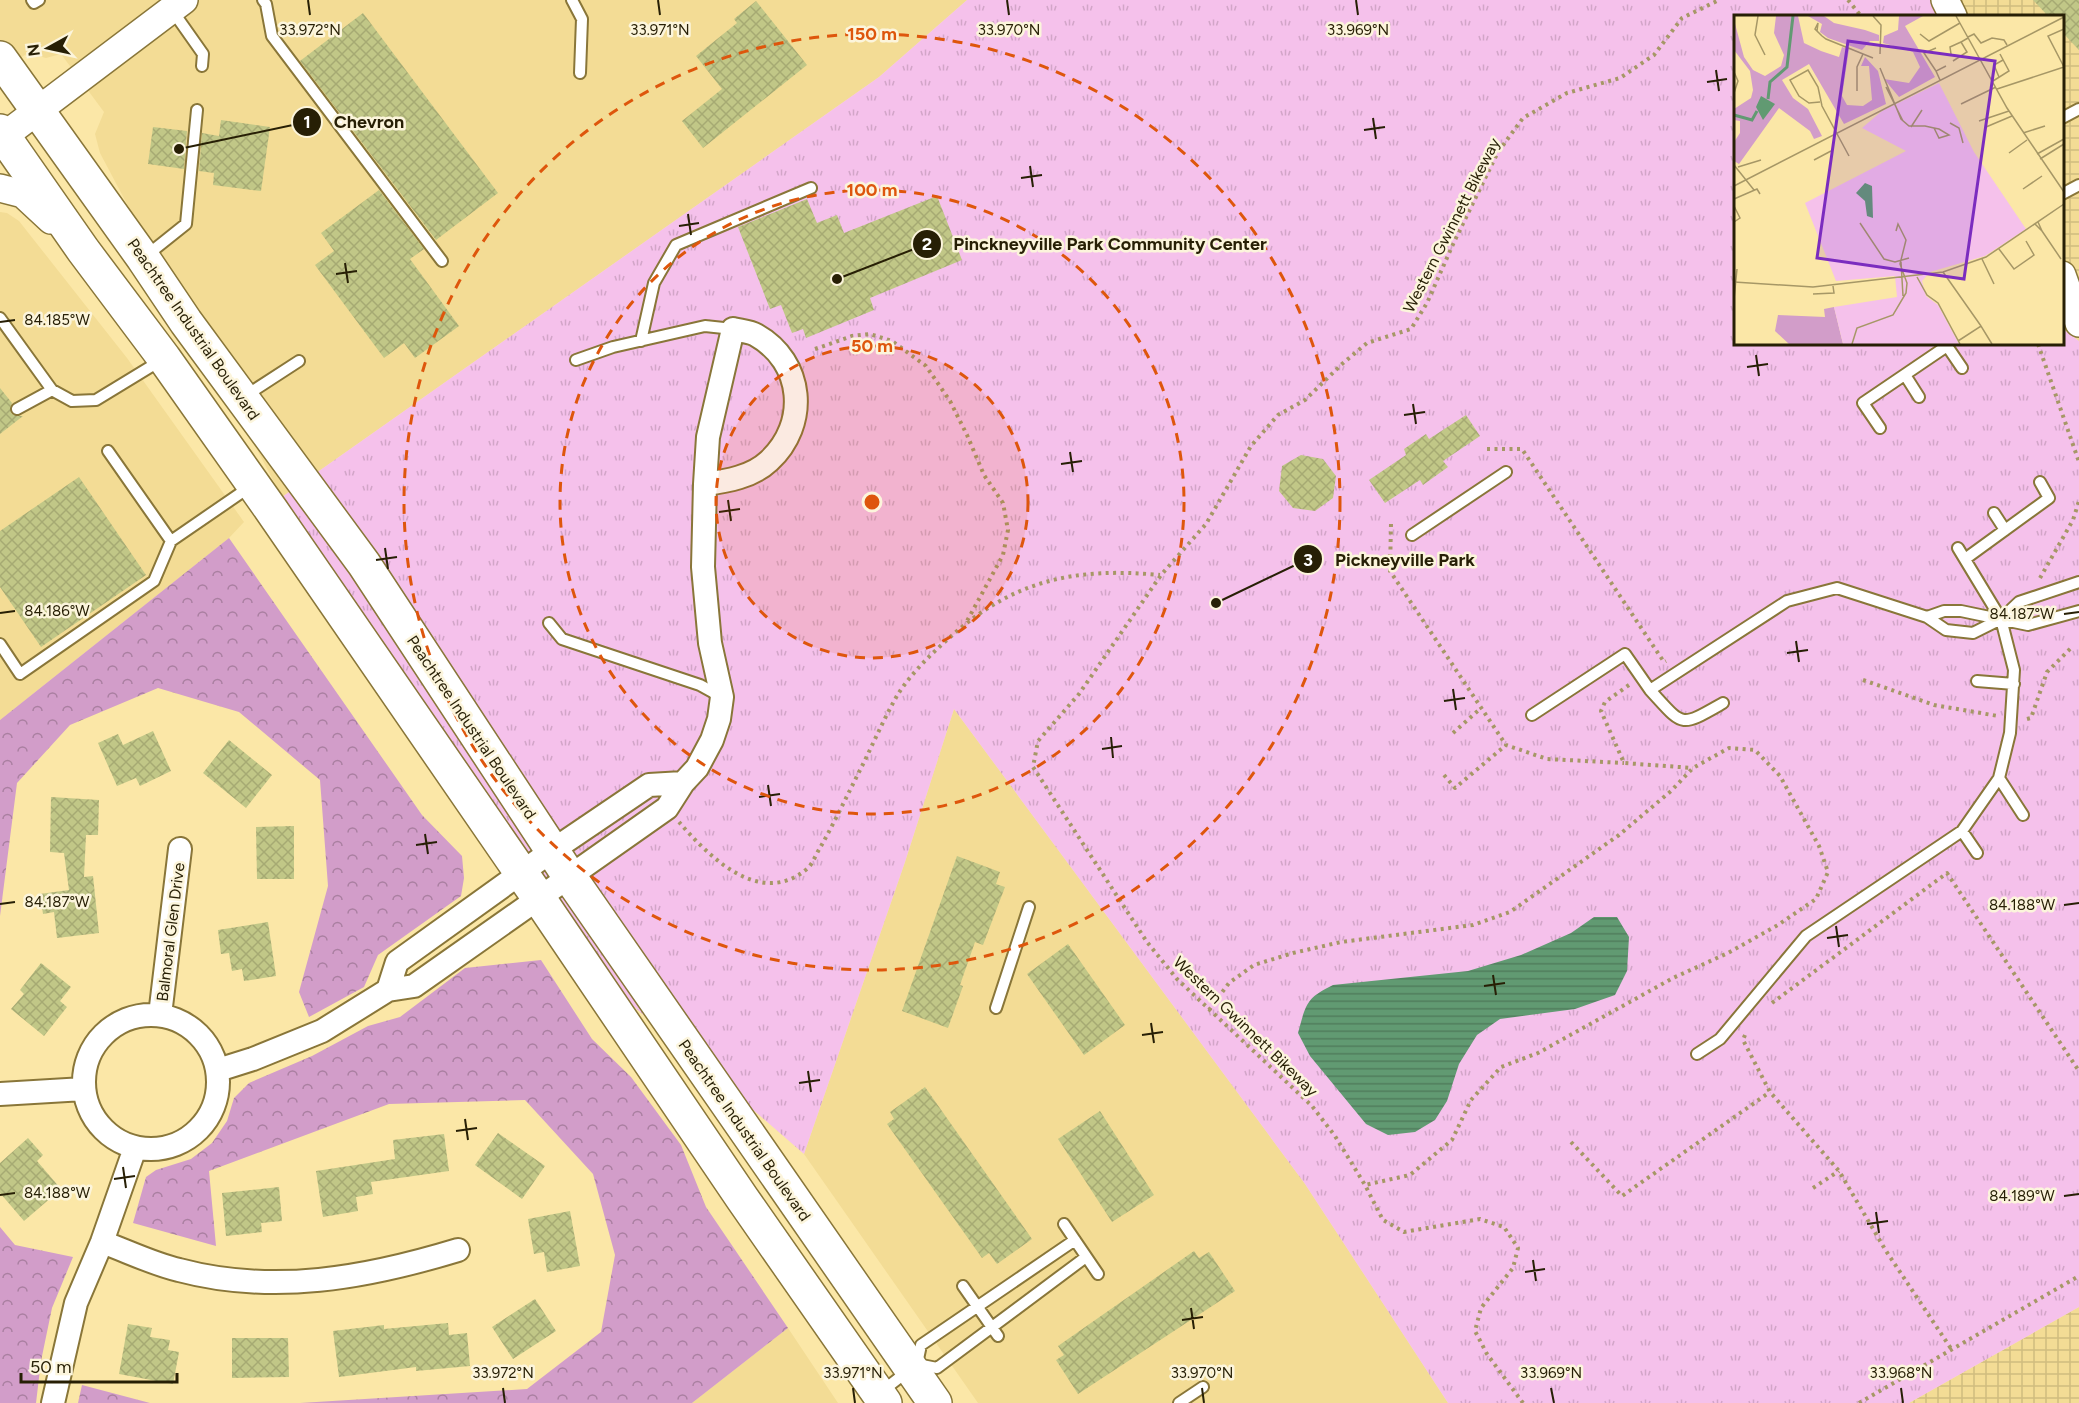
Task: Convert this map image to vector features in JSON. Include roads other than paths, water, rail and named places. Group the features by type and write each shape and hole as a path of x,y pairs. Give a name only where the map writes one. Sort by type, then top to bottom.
{"highway":[{"name":"Peachtree Industrial Boulevard","path":"0,58 186,322 364,564 561,863 914,1366 935,1403"},
{"path":"1,135 254,484 879,1398"}],"street":[{"path":"1945,0 1952,15"},
{"path":"1,135 178,4"},
{"path":"0,188 23,194 83,250"},
{"path":"2064,281 2079,322"},
{"path":"530,885 561,863 667,808 683,783 697,768 712,740 720,720 722,697 710,643 703,567 705,484 708,437 733,330 754,334 774,348 790,368 796,393 793,422 784,444 768,462 752,472 727,481 705,484"},
{"path":"218,1070 322,1032 388,990 397,962 530,885 561,863 649,785 683,783"},
{"name":"Balmoral Glen Drive","path":"160,1015 180,849"},
{"path":"160,1015 183,1022 193,1029 209,1047 218,1070 219,1083 215,1103 206,1121 198,1131 175,1146 162,1149 135,1148 104,1131 90,1112 84,1089 87,1062 99,1039 115,1025 133,1017 160,1015"},
{"path":"0,1094 84,1089"},
{"path":"52,1403 76,1303 102,1242 135,1148"},
{"path":"102,1242 178,1270 238,1282 307,1282 406,1266 458,1250"}],"lane":[{"path":"32,0 34,3 39,0"},
{"path":"263,0 266,4 272,36 441,261"},
{"path":"572,0 582,19 580,74"},
{"path":"178,4 203,54 202,66"},
{"path":"2064,117 2079,109"},
{"path":"143,258 186,225 197,110"},
{"path":"2064,193 2079,186"},
{"path":"641,341 654,283 676,246 811,188"},
{"path":"0,318 52,390 72,401 96,400 164,358"},
{"path":"576,360 613,347 705,326 733,330"},
{"path":"1880,428 1863,403 1947,346 1962,368"},
{"path":"242,398 299,361"},
{"path":"1905,375 1919,397"},
{"path":"17,410 52,390"},
{"path":"108,451 171,541"},
{"path":"1412,535 1506,472"},
{"path":"1965,559 2049,498 2040,482"},
{"path":"0,644 20,674 154,581 171,541 254,484"},
{"path":"1994,513 2005,530"},
{"path":"1697,1054 1720,1039 1806,936 1962,831 1999,778 2010,733 2014,670 2001,619 1958,548"},
{"path":"1650,690 1787,602 1837,588 1927,617 1946,630 1973,633 2001,619 2019,602 2079,582"},
{"path":"1927,617 1944,611 1961,611 2028,625 2079,611"},
{"path":"549,623 562,639 700,685 722,697"},
{"path":"1532,715 1625,654 1650,690 1676,719 1690,721 1723,703"},
{"path":"1977,681 2014,684"},
{"path":"1999,778 2023,815"},
{"path":"1962,831 1977,853"},
{"path":"996,1008 1029,907"},
{"path":"1064,1224 1098,1274"},
{"path":"879,1398 914,1366 921,1345 1075,1240"},
{"path":"914,1366 937,1368 1086,1257"},
{"path":"963,1286 998,1336"},
{"path":"1179,1403 1203,1387"}],"place":[{"name":"Chevron","path":"179,149"},
{"name":"Pinckneyville Park Community Center","path":"837,279"},
{"name":"Pickneyville Park","path":"1216,603"}]}
